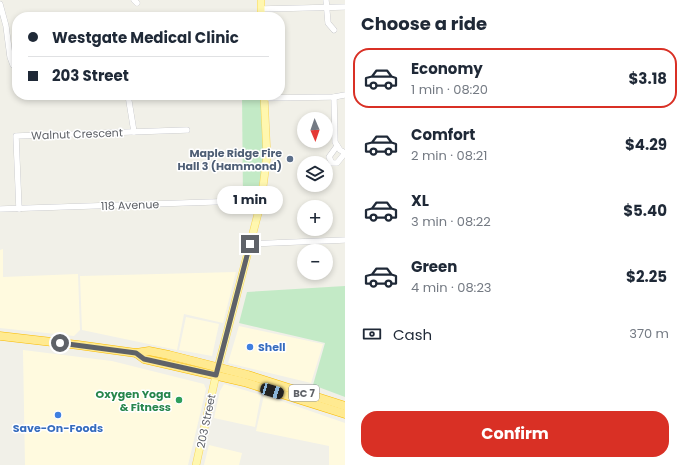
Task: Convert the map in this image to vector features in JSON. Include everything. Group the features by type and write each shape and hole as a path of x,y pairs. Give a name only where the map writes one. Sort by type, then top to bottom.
{"highway":[{"name":"BC 7","path":"0,336 136,353 144,359 264,380 345,406"},
{"name":"BC 7","path":"217,371 345,414"}],"main road":[{"path":"261,0 261,12"},
{"name":"203 Street","path":"196,465 217,371 261,202 267,156 264,100"}],"street":[{"path":"326,0 328,23 334,30"},
{"path":"0,4 6,26 12,62"},
{"path":"274,12 345,7"},
{"path":"285,97 334,97 345,95"},
{"path":"334,97 336,142 340,150 345,153 337,163 332,163 329,157 337,146"},
{"path":"129,100 134,132"},
{"name":"Walnut Crescent","path":"20,209 16,136 187,130"},
{"name":"118 Avenue","path":"0,209 261,202"},
{"path":"250,244 345,240"}],"shaded area":[{"path":"3,249 3,277 78,274 80,330 74,336 0,328 0,250"},
{"path":"236,272 223,323 184,314 177,350 82,330 80,276"},
{"path":"186,317 219,324 212,356 179,350"},
{"path":"239,326 323,344 311,383 228,363"},
{"path":"23,350 112,361 204,384 206,389 188,465 25,465"},
{"path":"224,384 261,395 255,427 214,418 220,391"},
{"path":"264,395 345,423 345,465 329,465 329,446 256,431"},
{"path":"209,445 242,453 239,465 204,465"}],"green space":[{"path":"242,100 264,100 267,156 261,202 243,201"},
{"path":"345,286 345,397 313,385 325,343 239,323 247,292"}],"place":[{"name":"Maple Ridge Fire Hall 3 (Hammond)","path":"290,159"},
{"name":"Shell","path":"250,347"},
{"name":"Oxygen Yoga & Fitness","path":"179,400"},
{"name":"Save-On-Foods","path":"58,415"}],"route":[{"path":"60,343 136,353 144,359 216,375 250,244"}]}
